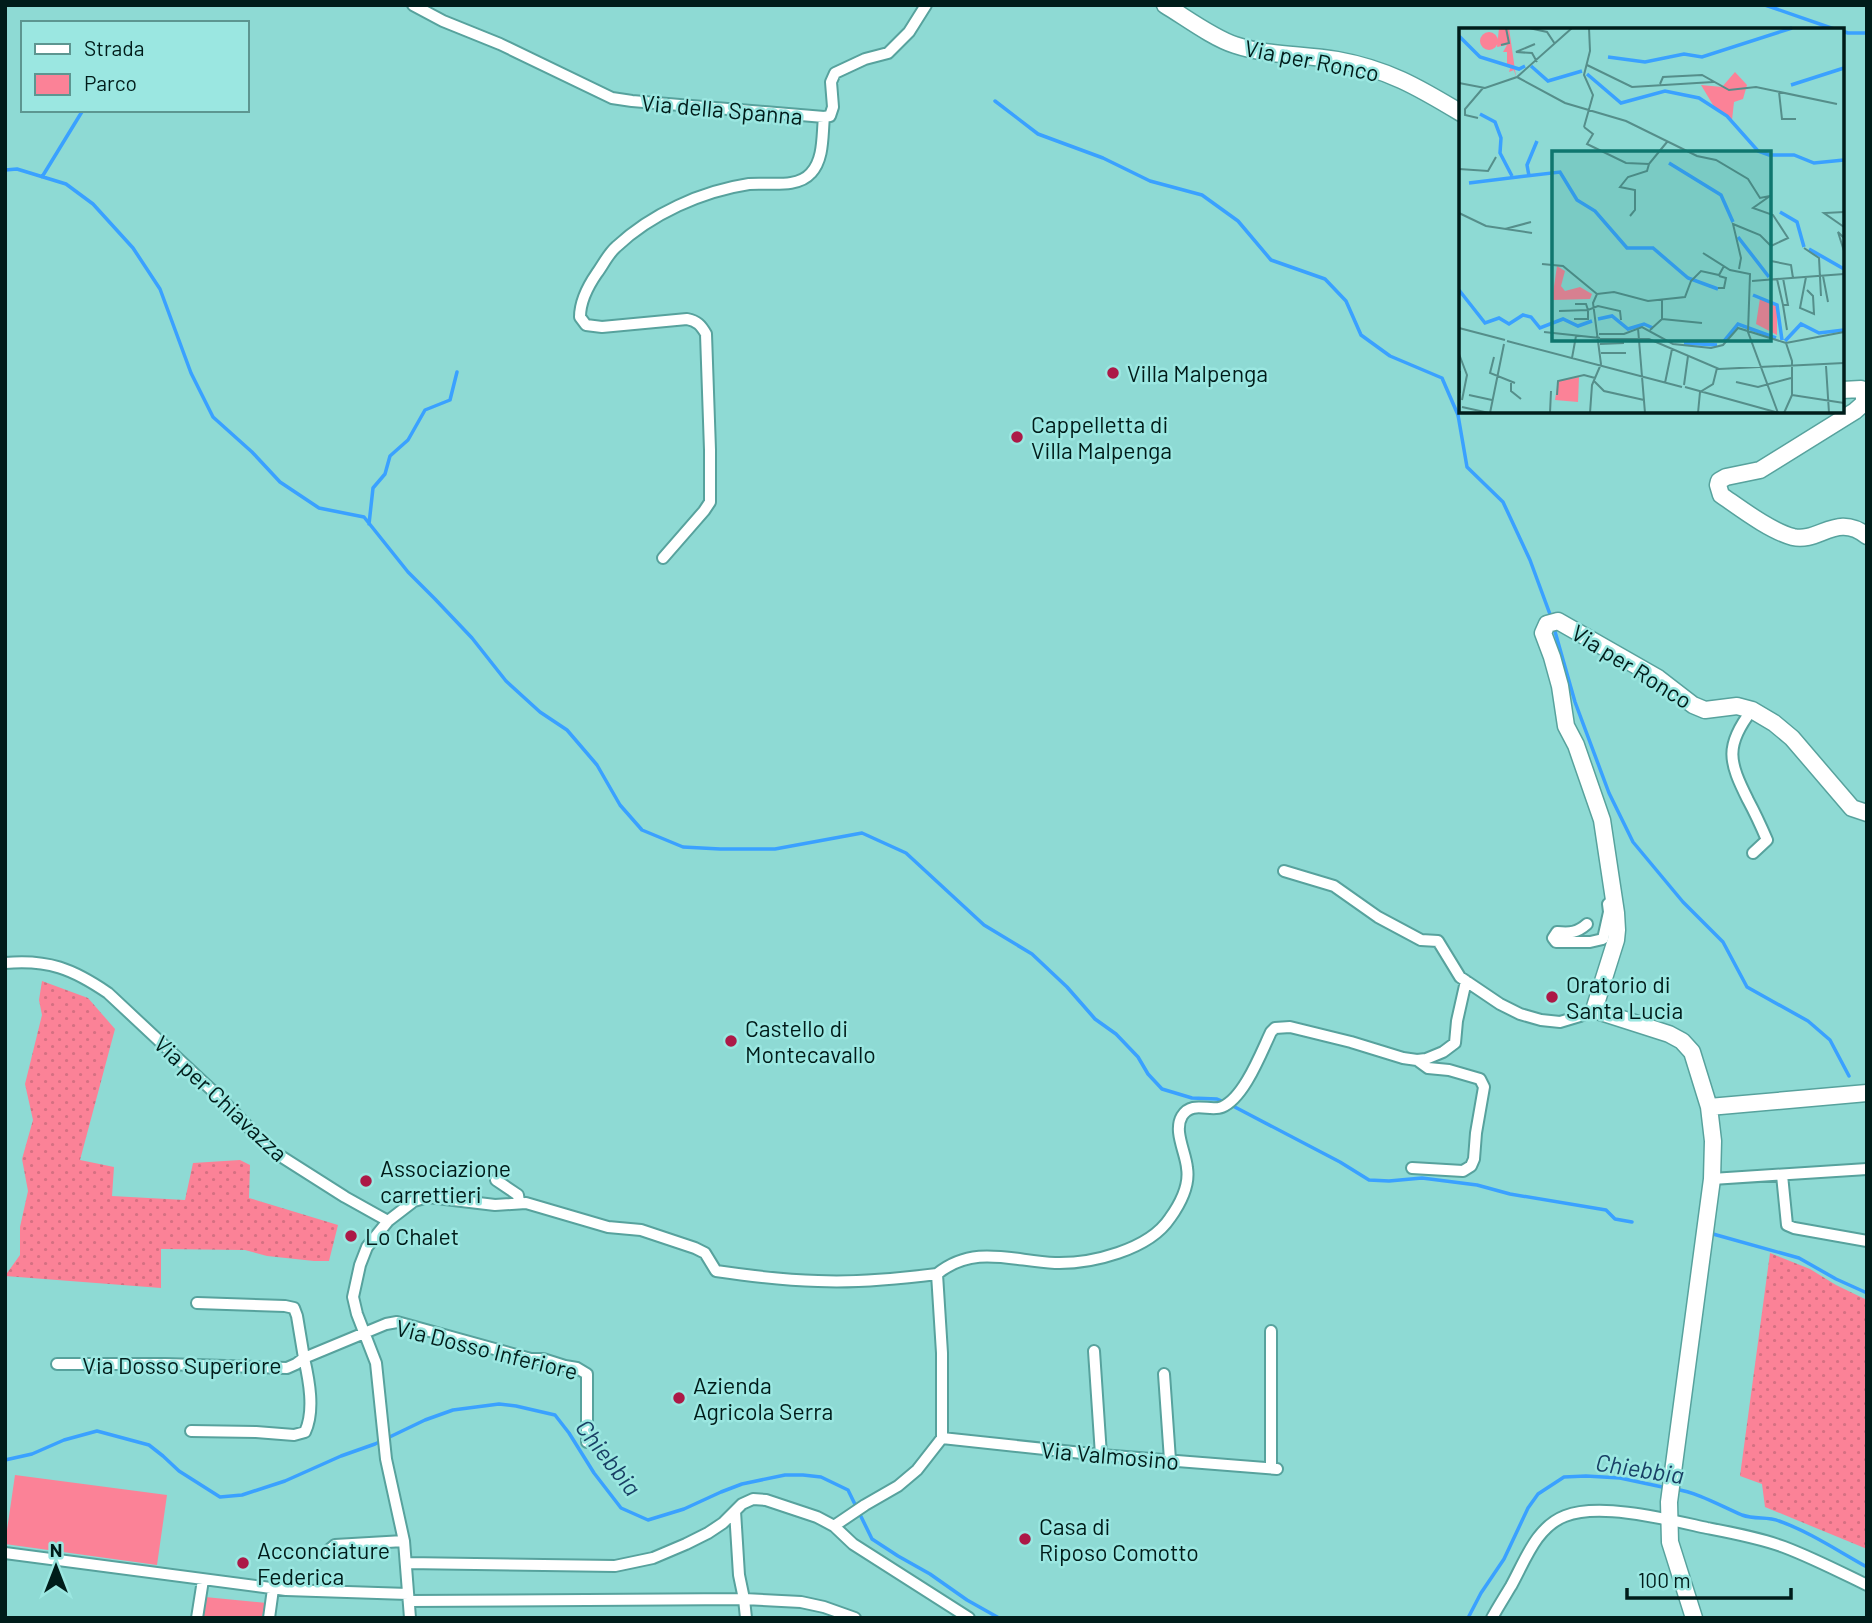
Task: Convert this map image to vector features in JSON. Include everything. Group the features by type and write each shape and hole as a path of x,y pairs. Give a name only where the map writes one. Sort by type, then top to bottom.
{"street":[{"name":"Via della Spanna","path":"413,5 612,98 824,117 819,162 809,175 796,181 751,184 727,189 679,206 649,222 614,248 591,282 580,306 580,317 586,325 603,327 687,319 695,320 706,334 710,502 663,558"},
{"path":"824,117 830,116 833,107 831,82 835,73 865,59 888,53 909,32 926,5"},
{"name":"Via per Ronco","path":"1165,5 1233,45 1372,68 1401,78 1459,112"},
{"path":"1844,390 1861,389 1864,403 1759,470 1726,477 1717,485 1721,495 1746,512 1794,537 1837,527 1848,527 1867,536"},
{"name":"Via per Ronco","path":"1594,1010 1616,940 1612,883 1602,820 1576,745 1566,726 1555,667 1543,633 1552,622 1658,678 1693,705 1705,710 1737,706 1752,710"},
{"path":"1753,853 1767,840 1736,777 1732,761 1735,739 1752,710 1792,738 1852,808 1867,813"},
{"path":"1284,871 1334,886 1378,917 1421,940 1438,941 1466,982 1520,1014 1560,1022 1594,1010 1669,1034 1682,1041 1692,1052 1709,1107 1713,1141 1712,1179 1669,1510 1670,1542 1694,1618"},
{"path":"1587,924 1579,931 1556,932 1553,938 1556,942 1590,942 1603,939 1609,912 1607,887 1612,883"},
{"name":"Via per Chiavazza","path":"5,963 44,962 91,981 108,993 216,1094 271,1150 388,1221"},
{"path":"410,1618 404,1541 386,1459 376,1363 364,1334 354,1297 356,1281 368,1247 388,1221 414,1201 428,1197 495,1205 519,1202 608,1227 641,1230 695,1248 705,1253 716,1271 818,1282 881,1280 937,1274 946,1266 965,1258 1000,1256 1055,1263 1082,1261 1136,1247 1168,1222 1185,1191 1188,1170 1180,1136 1183,1114 1191,1109 1220,1108 1233,1098 1250,1075 1275,1028 1290,1027 1404,1058 1426,1059 1455,1043 1466,982"},
{"path":"1412,1168 1462,1171 1471,1166 1484,1087 1480,1079 1458,1072 1428,1068 1417,1060"},
{"path":"1709,1107 1867,1093"},
{"path":"1712,1179 1867,1169"},
{"path":"1782,1175 1787,1225 1867,1241"},
{"path":"496,1180 518,1195 519,1202"},
{"path":"834,1526 898,1486 917,1470 942,1438 942,1353 937,1274"},
{"name":"Via Dosso Superiore","path":"191,1431 294,1435 305,1432 310,1406 308,1376 294,1308 198,1303"},
{"name":"Via Dosso Inferiore","path":"364,1334 397,1322 531,1359 577,1367 587,1374 587,1442"},
{"name":"Via Valmosino","path":"942,1438 1101,1455 1274,1469 1271,1331"},
{"name":"Via Dosso Superiore","path":"57,1364 287,1368 304,1358 364,1334"},
{"path":"1094,1352 1101,1455"},
{"path":"1164,1374 1170,1460"},
{"path":"406,1563 614,1566 653,1558 686,1544 723,1523 743,1504 753,1499 766,1500 817,1517 834,1526 853,1544 969,1618"},
{"path":"1492,1618 1543,1531 1564,1516 1600,1510 1669,1510 1782,1546 1867,1585"},
{"path":"735,1511 739,1575 746,1618"},
{"path":"324,1554 335,1545 404,1541"},
{"path":"5,1553 273,1589 409,1597 744,1599 801,1602 855,1618"},
{"path":"197,1618 203,1580"},
{"path":"269,1618 273,1589"}],"green space":[{"path":"42,981 88,998 115,1029 80,1160 114,1167 112,1196 185,1200 193,1163 240,1160 250,1165 249,1198 338,1225 329,1261 267,1256 245,1250 161,1249 161,1288 5,1276 20,1255 20,1227 28,1191 22,1159 33,1120 25,1084 42,1015 39,1000"},
{"path":"1770,1253 1810,1269 1867,1300 1867,1549 1765,1507 1762,1484 1740,1476"},
{"path":"15,1475 167,1495 157,1565 5,1544"},
{"path":"205,1597 267,1603 261,1618 202,1618"}],"waterway":[{"path":"1765,5 1831,28"},
{"path":"1844,32 1867,33"},
{"path":"995,101 1038,134 1103,158 1150,181 1202,195 1238,221 1271,260 1325,279 1346,301 1361,335 1390,356 1442,378 1458,415 1467,467 1503,502 1530,560 1551,617"},
{"path":"42,177 82,112"},
{"path":"5,170 17,169 66,184 93,204 133,248 160,289 191,373 213,417 280,482 319,508 364,517 408,572 472,638 506,681 540,712 567,730 597,765 620,805 642,830 683,847 720,849 775,849 862,833 906,853 984,925 1032,954 1067,987 1095,1019 1116,1034 1138,1057 1148,1074 1162,1089 1192,1098 1217,1099 1224,1102"},
{"path":"369,524 373,488 385,474 390,456 408,440 425,410 450,400 457,372"},
{"path":"1554,628 1575,702 1609,793 1633,842 1683,902 1723,942 1747,987 1808,1021 1830,1040 1849,1076"},
{"path":"1231,1105 1369,1180 1422,1178 1477,1185 1510,1194 1606,1210 1615,1219 1632,1222"},
{"path":"1713,1234 1799,1258 1867,1293"},
{"name":"Chiebbia","path":"5,1460 32,1454 64,1440 97,1431 149,1445 179,1471 220,1497 242,1495 285,1481 453,1410 499,1404 516,1406 555,1415 621,1508 648,1520 684,1509 742,1484 785,1475 821,1477 848,1490 872,1539 999,1618"},
{"name":"Chiebbia","path":"1468,1618 1504,1559 1528,1508 1538,1494 1564,1477 1620,1478 1667,1488"},
{"name":"Chiebbia","path":"1675,1489 1701,1496 1742,1515 1790,1525 1867,1567"}],"place":[{"name":"Villa Malpenga","path":"1113,373"},
{"name":"Cappelletta di Villa Malpenga","path":"1017,437"},
{"name":"Oratorio di Santa Lucia","path":"1552,997"},
{"name":"Castello di Montecavallo","path":"731,1041"},
{"name":"Associazione carrettieri","path":"366,1181"},
{"name":"Lo Chalet","path":"351,1236"},
{"name":"Azienda Agricola Serra","path":"679,1398"},
{"name":"Casa di Riposo Comotto","path":"1025,1539"},
{"name":"Acconciature Federica","path":"243,1563"}]}
